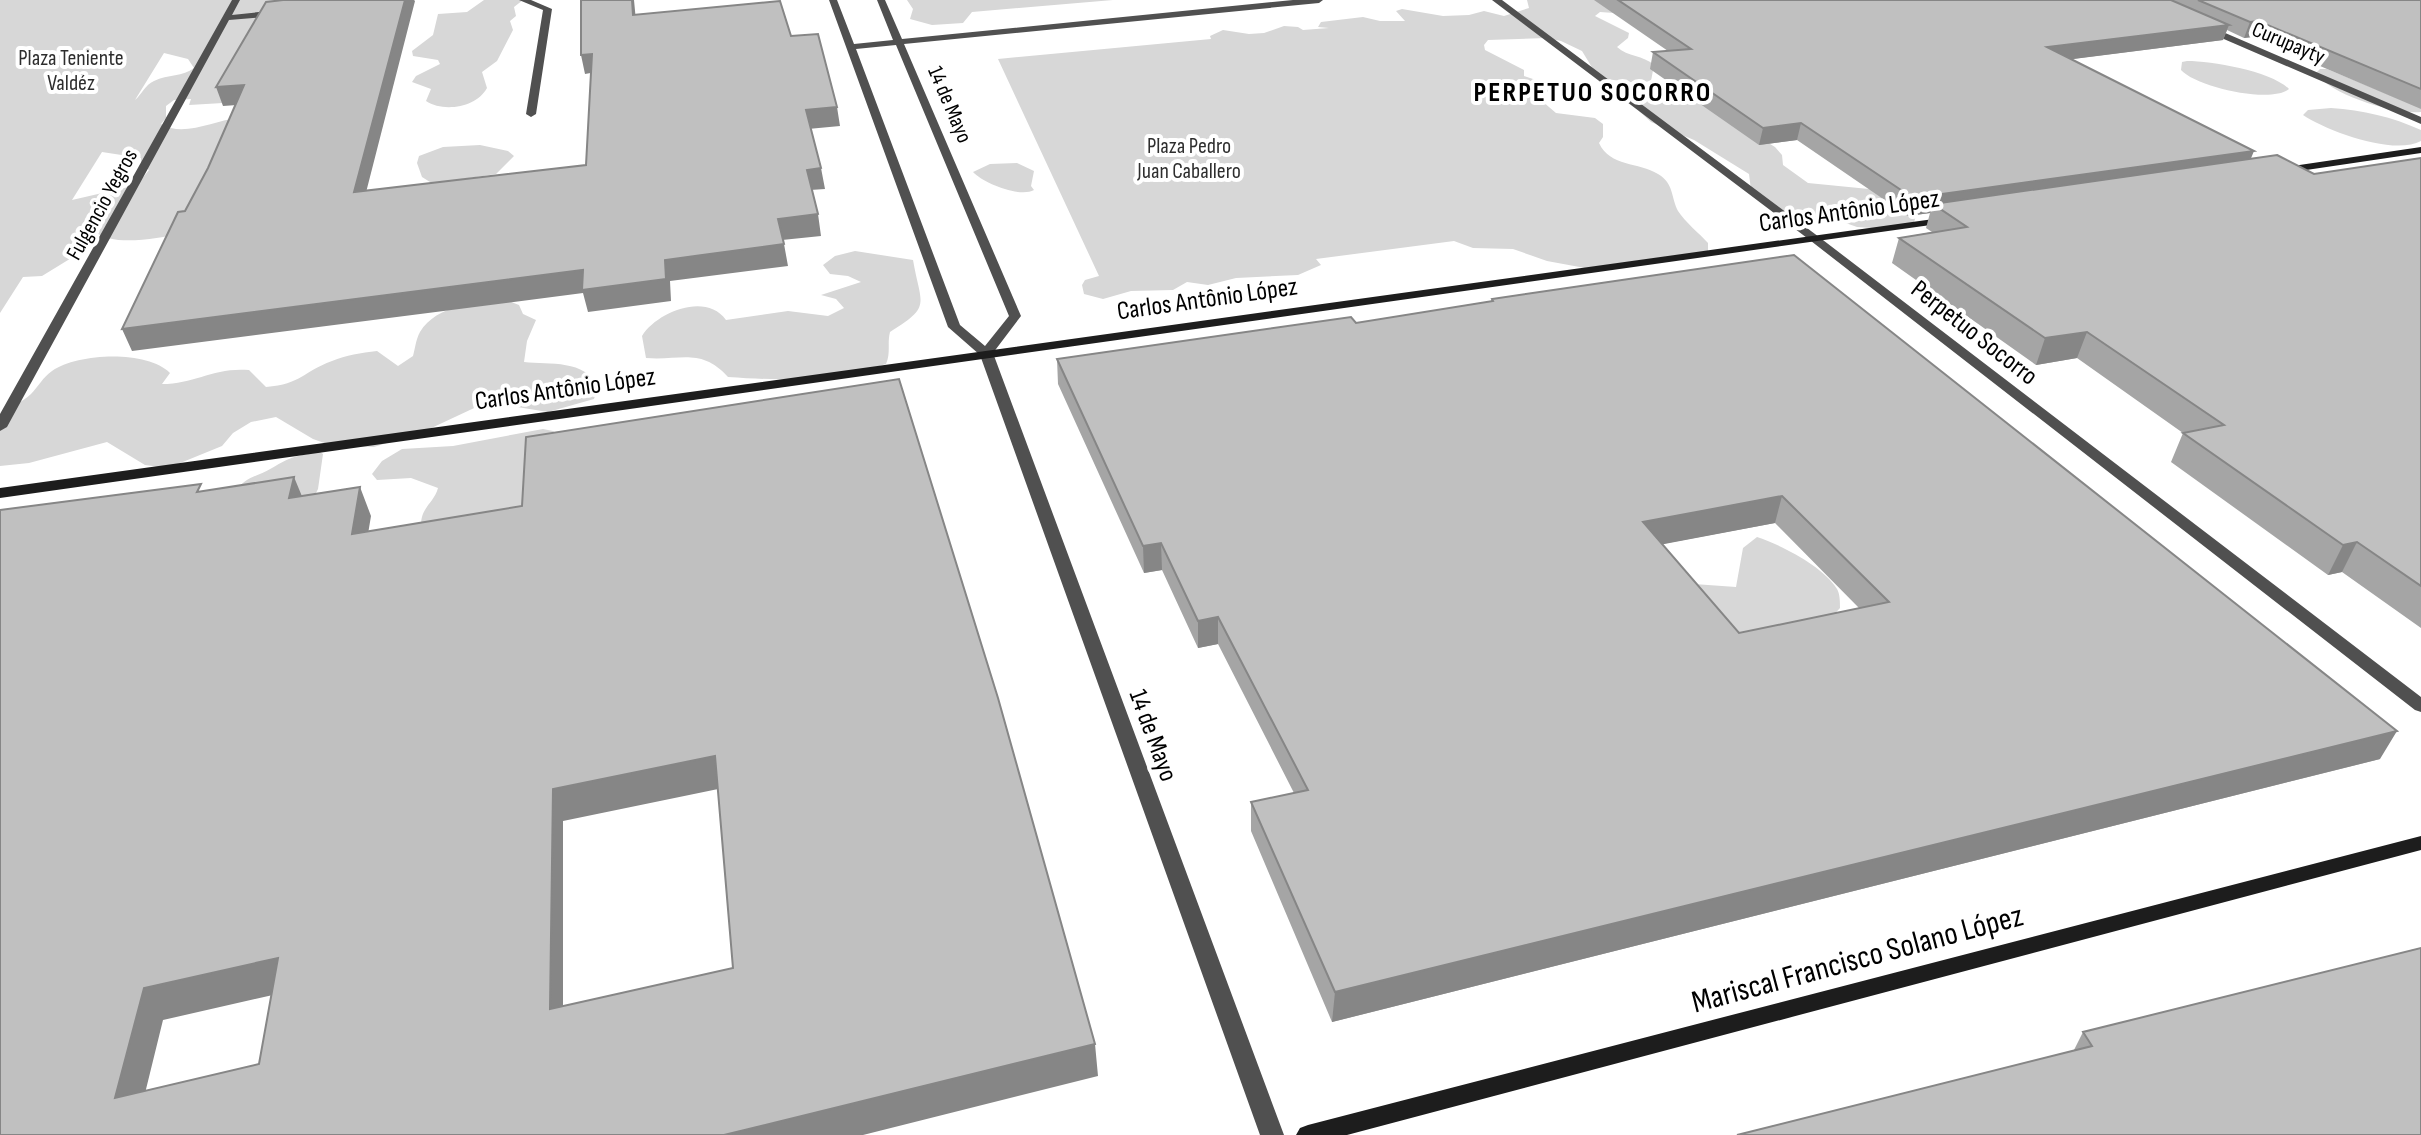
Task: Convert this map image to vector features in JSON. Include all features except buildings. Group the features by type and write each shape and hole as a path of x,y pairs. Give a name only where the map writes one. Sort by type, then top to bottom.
{"street":[{"name":"Fulgencio Yegros","path":"0,427 236,0"},
{"path":"523,0 548,9 531,114"},
{"path":"833,0 954,327 986,353"},
{"name":"14 de Mayo","path":"881,0 1015,316 986,353 1272,1135"},
{"path":"850,47 1319,0"},
{"name":"Perpetuo Socorro","path":"1496,0 1815,239 2421,706"},
{"path":"227,18 288,12"},
{"name":"Curupayty","path":"2198,24 2421,121"},
{"path":"2266,173 2421,150"},
{"name":"Carlos Antônio López","path":"0,493 1955,219"},
{"name":"Mariscal Francisco Solano López","path":"1308,1135 2421,843"}],"green space":[{"name":"Plaza Teniente Valdéz","path":"0,0 315,0 223,103 189,105 191,99 174,100 166,106 166,118 161,124 170,128 189,129 239,118 180,234 136,240 103,237 96,232 76,237 84,242 86,249 42,276 23,277 0,313","holes":["164,53 188,59 194,68 154,81 135,100","102,152 141,158 141,165 149,170 137,185 72,200"]},
{"path":"484,0 523,0 514,7 516,16 510,21 513,30 497,61 482,72 487,88 468,104 451,107 433,105 426,101 431,89 412,82 416,76 440,64 438,60 413,56 412,51 433,35 438,14 467,12"},
{"path":"907,0 1113,0 972,12 963,23 932,25 910,19 913,9"},
{"name":"Plaza Pedro Juan Caballero","path":"1527,0 1634,0 1614,13 1600,12 1595,16 1629,33 1628,38 1617,47 1654,65 1651,81 1637,83 1606,79 1596,74 1582,51 1546,38 1488,40 1485,50 1524,70 1524,76 1548,84 1554,90 1535,95 1556,113 1595,118 1603,124 1603,137 1599,143 1610,156 1650,170 1663,178 1670,186 1678,211 1708,243 1708,251 1585,268 1547,261 1513,249 1473,248 1454,241 1316,259 1321,265 1298,275 1236,278 1208,285 1187,282 1173,290 1131,291 1103,299 1084,294 1082,285 1085,280 1099,276 998,59 1211,39 1210,36 1223,30 1249,34 1284,26 1303,30 1329,28 1318,27 1321,22 1363,17 1405,21 1396,11 1402,9 1443,16 1484,11 1504,16 1529,8"},
{"path":"2182,62 2255,72 2289,89 2267,95 2234,92 2189,76 2181,70"},
{"path":"2327,69 2421,108 2421,112 2380,107 2349,96 2324,81 2316,73"},
{"path":"1685,92 1775,147 1782,155 1783,165 1808,183 1879,190 1917,212 1913,226 1887,229 1857,227 1840,221 1800,218 1781,213 1751,190 1749,174 1694,140 1651,122 1639,111 1640,102 1653,94"},
{"path":"2331,108 2366,112 2399,121 2421,130 2421,141 2395,146 2378,144 2328,128 2303,115 2308,110"},
{"path":"480,145 508,151 514,156 496,174 442,182 430,182 422,177 417,163 419,156 443,147"},
{"path":"1017,163 1034,171 1031,186 1034,190 1020,192 1002,188 973,172 990,164"},
{"path":"855,251 913,260 920,304 912,316 890,332 886,364 827,377 769,379 728,377 709,362 690,357 646,358 642,336 659,319 682,308 707,307 726,320 788,311 828,316 844,308 836,299 821,295 861,282 848,276 830,274 823,265 835,256"},
{"path":"506,300 519,305 523,314 536,320 527,341 524,362 566,365 585,372 598,387 594,399 548,412 487,402 425,431 374,447 330,445 313,439 276,417 251,422 233,433 222,446 168,468 145,465 107,442 29,463 0,466 0,415 34,391 49,373 78,360 112,357 146,360 170,373 162,384 215,373 249,370 266,387 295,380 322,365 359,353 377,351 398,366 413,356 420,332 437,316 458,307"},
{"path":"543,429 553,431 566,441 543,507 421,525 423,514 438,488 411,478 377,480 372,474 382,461 402,449 453,446"},
{"path":"320,452 323,454 318,489 313,499 235,493 247,480 285,461"},
{"path":"1757,537 1778,545 1822,572 1831,580 1840,598 1840,608 1815,635 1769,665 1694,584 1736,587 1743,548"}],"district":[{"name":"PERPETUO SOCORRO","path":"1593,91"}]}
